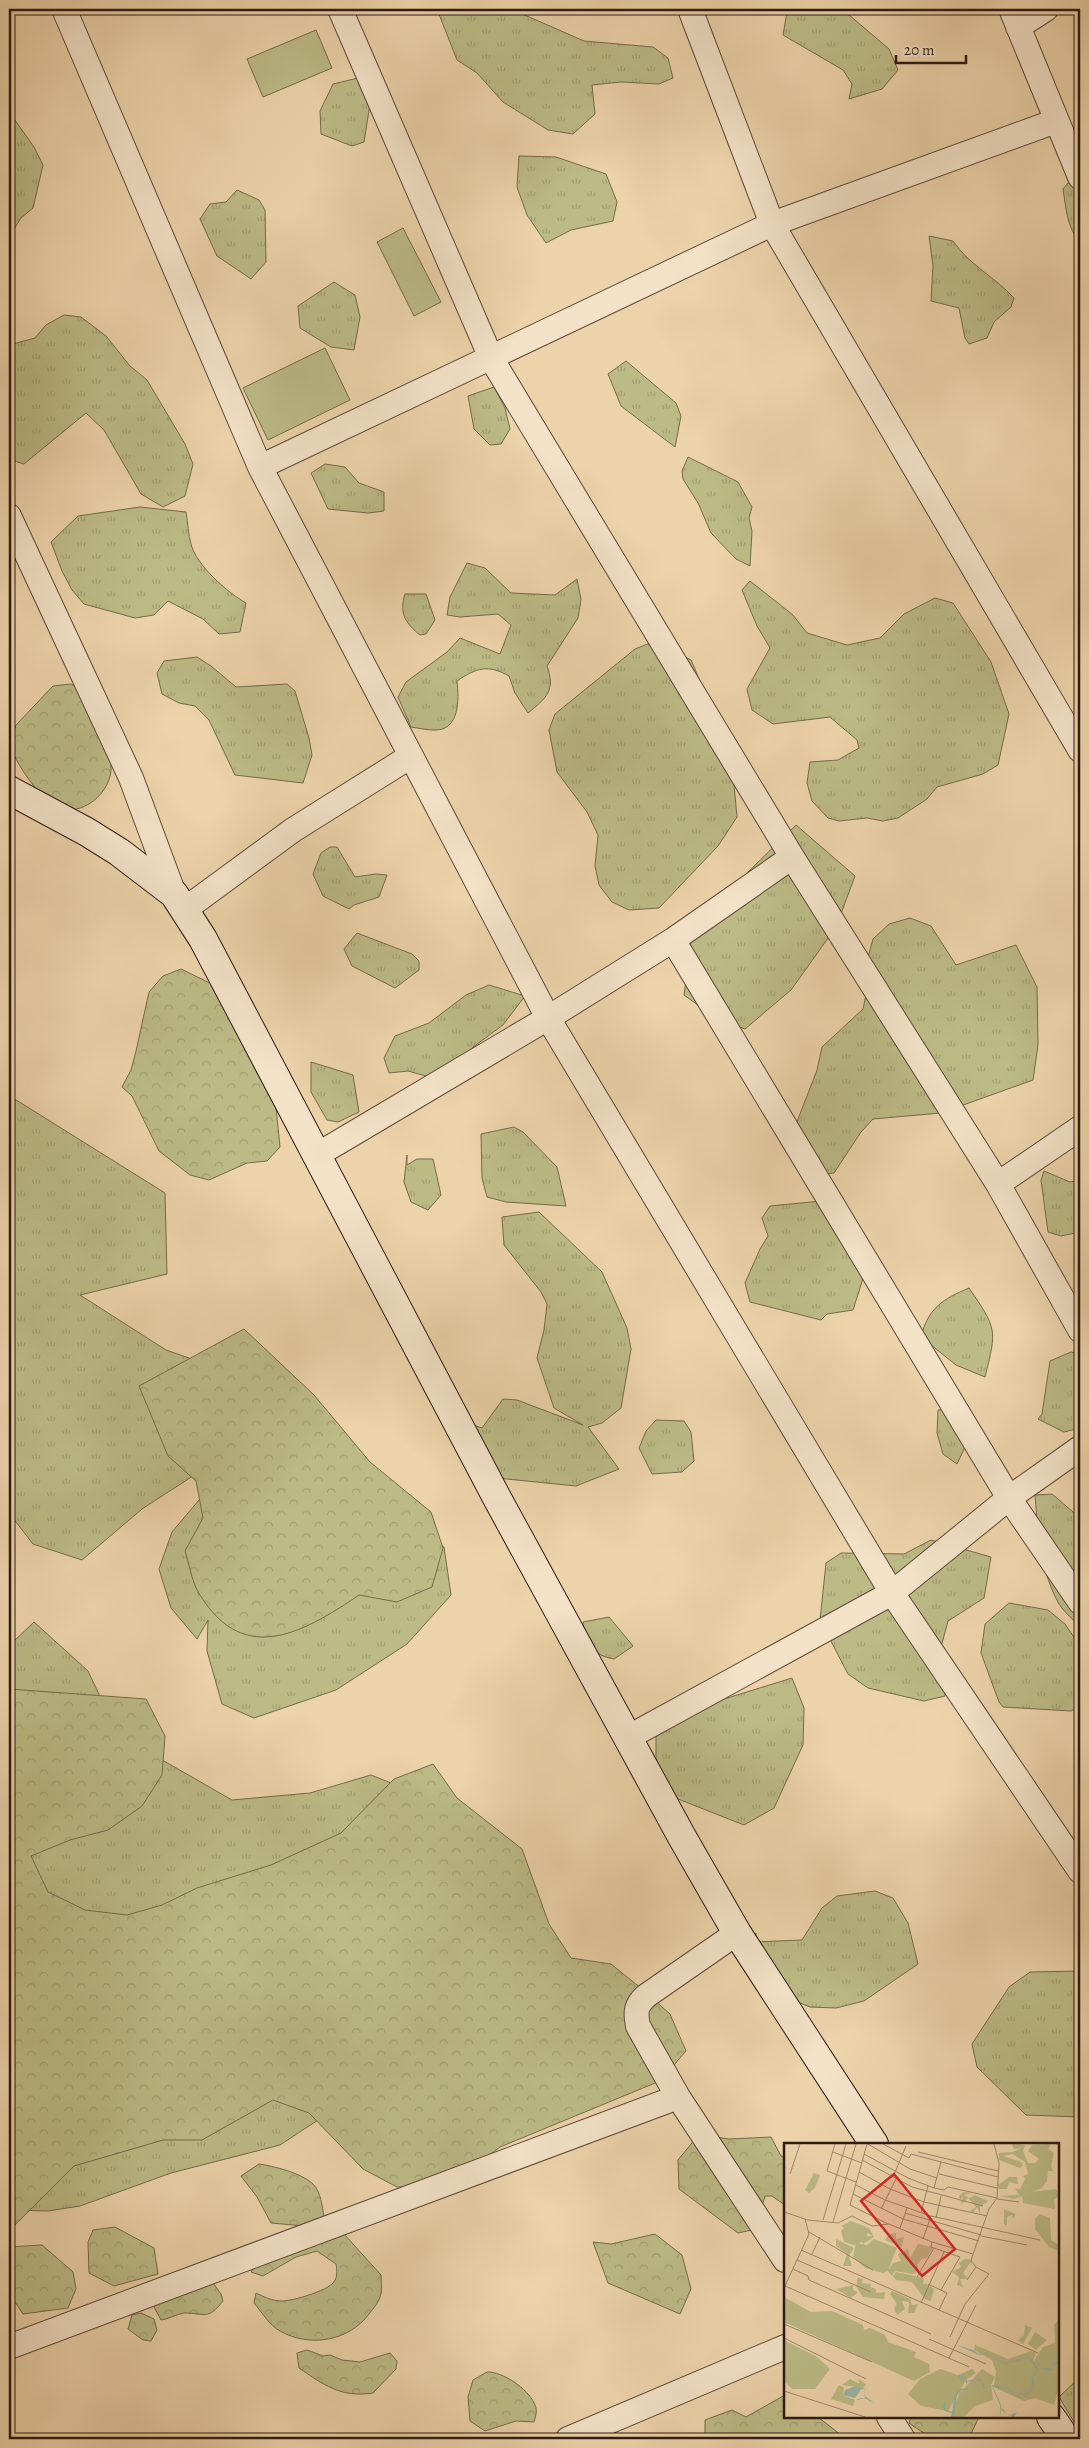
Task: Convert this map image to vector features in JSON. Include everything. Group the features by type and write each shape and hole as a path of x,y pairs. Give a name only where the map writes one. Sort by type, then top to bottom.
{"main road":[{"path":"9,790 87,832 119,852 179,902 222,972 497,1498 737,1933 873,2143"},
{"path":"1052,2418 1066,2439"}],"street":[{"path":"64,9 260,467 548,1018 892,1593 1080,1871"},
{"path":"340,9 491,358 792,858 998,1184 1080,1330"},
{"path":"690,9 772,224 1080,750"},
{"path":"1046,9 1015,18 1080,177"},
{"path":"260,467 772,224 1056,121"},
{"path":"9,516 131,778 179,902 412,756"},
{"path":"317,1155 548,1018 673,940 792,858"},
{"path":"673,940 1009,1498 1080,1602"},
{"path":"998,1184 1080,1128"},
{"path":"628,1738 892,1593 1009,1498 1080,1448"},
{"path":"737,1933 638,2003 635,2013 638,2026 678,2097 784,2258"},
{"path":"9,2347 678,2097"},
{"path":"568,2439 784,2347"},
{"path":"890,2418 903,2439"}],"green space":[{"path":"437,9 511,9 584,41 653,47 668,58 673,78 659,84 621,82 592,85 595,114 573,134 548,130 503,102 477,73 457,60"},
{"path":"790,9 842,9 889,49 898,70 882,89 849,99 852,84 843,70 783,35 787,12"},
{"path":"316,30 332,68 263,97 247,59"},
{"path":"358,78 370,104 364,142 352,146 321,134 320,111 333,84"},
{"path":"9,114 34,147 43,165 33,208 21,218 9,237"},
{"path":"519,156 556,157 606,174 617,202 613,221 571,230 546,243 527,215 517,187"},
{"path":"1068,183 1080,184 1080,242 1072,230 1066,210 1063,189"},
{"path":"237,190 259,200 265,210 266,262 251,279 217,256 200,219 210,204 226,202"},
{"path":"403,228 441,302 414,316 377,242"},
{"path":"929,236 953,241 974,264 1014,298 1011,307 994,322 987,338 969,344 965,338 959,308 931,301 933,266"},
{"path":"334,282 355,295 360,317 354,350 331,347 300,328 298,306"},
{"path":"64,315 81,317 106,336 130,366 147,380 185,444 193,464 185,496 163,507 141,494 104,430 86,413 24,464 11,460 9,457 9,345 35,338 46,325"},
{"path":"325,348 350,400 268,440 243,388"},
{"path":"626,361 676,403 681,416 675,447 621,406 608,374"},
{"path":"494,387 505,408 510,429 501,444 490,445 474,429 468,396"},
{"path":"688,457 738,482 752,507 749,518 752,531 750,566 736,559 711,533 698,503 683,479 682,471"},
{"path":"325,464 345,467 359,483 384,492 384,511 368,513 328,509 311,473"},
{"path":"140,507 186,512 191,544 199,561 214,578 246,603 240,632 219,634 203,619 168,601 154,615 135,618 84,604 72,590 62,571 51,542 78,516"},
{"path":"467,563 485,568 511,593 555,595 577,579 581,599 578,618 547,666 550,675 548,693 528,713 515,693 509,676 495,670 482,669 470,673 457,681 456,713 449,725 443,729 434,730 411,727 398,697 406,682 447,652 460,638 500,654 511,625 498,614 460,617 447,615 450,597"},
{"path":"750,581 793,615 807,633 847,645 880,638 904,614 935,598 953,603 991,662 1009,714 998,765 983,774 937,787 927,799 898,818 883,821 867,818 839,821 828,818 812,801 807,783 810,762 838,760 859,748 857,740 830,717 773,724 752,710 747,689 770,648 757,626 742,590"},
{"path":"405,594 426,594 435,620 426,634 420,635 407,622 403,612"},
{"path":"655,641 691,660 731,753 737,817 718,846 659,908 629,910 612,902 599,885 595,866 598,835 587,812 557,772 549,730 555,714 635,649"},
{"path":"197,657 236,687 287,684 295,691 312,755 303,783 235,775 209,720 195,706 179,703 162,694 157,673 164,661"},
{"path":"71,684 88,693 111,766 107,785 101,794 84,806 75,809 65,809 48,801 41,794 23,771 9,745 16,725 53,686"},
{"path":"796,825 855,876 836,927 791,990 745,1029 716,1018 684,995 692,934 748,872"},
{"path":"330,847 337,847 355,877 376,874 387,875 379,897 354,905 349,909 323,896 313,874 321,853"},
{"path":"910,918 931,926 956,965 1016,945 1037,987 1038,1045 1033,1080 941,1113 873,1119 861,1132 834,1173 806,1176 795,1127 817,1070 822,1047 863,1009 869,980 868,957 873,939 889,924"},
{"path":"357,933 412,954 419,961 419,970 395,988 352,966 344,949"},
{"path":"181,969 218,987 276,1107 280,1147 267,1161 247,1163 209,1180 190,1175 159,1151 132,1096 122,1087 131,1070 149,992 163,976"},
{"path":"489,985 525,996 503,1025 473,1047 454,1074 426,1076 408,1071 389,1073 384,1058 395,1036 429,1023 466,995"},
{"path":"311,1062 353,1075 359,1112 338,1122 327,1120 311,1092"},
{"path":"13,1098 165,1193 167,1274 80,1295 166,1350 272,1387 233,1450 142,1509 82,1560 33,1544 9,1513 9,1108"},
{"path":"514,1127 523,1132 557,1167 566,1206 506,1202 487,1197 482,1178 481,1134"},
{"path":"407,1155 407,1165 417,1159 433,1159 441,1195 428,1210 411,1202 404,1182"},
{"path":"1044,1171 1070,1182 1080,1180 1080,1232 1061,1236 1048,1232 1041,1180"},
{"path":"821,1201 867,1266 853,1310 827,1314 821,1320 750,1302 745,1283 768,1236 762,1218 770,1206"},
{"path":"539,1212 602,1272 627,1328 631,1349 621,1408 602,1423 588,1427 619,1469 576,1486 477,1476 473,1425 482,1428 503,1399 517,1400 583,1425 554,1408 537,1358 544,1330 547,1304 541,1292 504,1245 502,1217"},
{"path":"969,1288 985,1312 992,1330 992,1349 985,1377 956,1365 921,1337 932,1312 944,1301"},
{"path":"244,1329 314,1395 370,1462 431,1512 443,1548 432,1587 397,1602 359,1595 315,1622 293,1631 272,1636 251,1636 232,1628 213,1613 196,1588 185,1551 203,1518 196,1481 168,1456 139,1386"},
{"path":"1071,1352 1080,1354 1080,1428 1064,1432 1038,1419 1042,1414 1050,1361"},
{"path":"961,1408 966,1445 957,1464 943,1454 937,1433 938,1410"},
{"path":"656,1420 684,1421 691,1432 694,1461 682,1472 652,1474 639,1448 646,1431"},
{"path":"210,1487 376,1513 444,1547 451,1595 407,1644 336,1690 254,1718 222,1704 207,1651 208,1620 197,1639 171,1608 159,1569 172,1532"},
{"path":"1052,1494 1080,1518 1080,1627 1059,1604 1048,1578 1041,1551 1035,1495"},
{"path":"931,1540 991,1557 984,1598 948,1621 941,1647 945,1696 924,1701 868,1688 848,1674 820,1620 826,1563 841,1553 904,1554"},
{"path":"1009,1603 1048,1610 1065,1624 1080,1646 1080,1706 1071,1711 1003,1707 999,1702 981,1653 985,1624"},
{"path":"609,1617 633,1646 614,1659 600,1654 591,1647 583,1622"},
{"path":"34,1622 88,1671 105,1707 164,1761 232,1800 310,1793 371,1775 426,1797 344,2103 280,2145 171,2173 80,2206 48,2211 9,2210 9,1646"},
{"path":"792,1678 804,1708 803,1745 774,1808 744,1825 673,1797 656,1774 656,1735 708,1704"},
{"path":"9,1689 146,1699 165,1736 162,1775 142,1806 108,1830 70,1840 31,1856 48,1892 85,1910 127,1915 162,1905 197,1888 271,1865 341,1833 394,1779 433,1764 457,1798 522,1849 549,1924 571,1958 611,1964 642,1989 670,2014 686,2051 660,2081 500,2147 469,2170 436,2187 397,2187 363,2169 309,2113 273,2100 202,2140 163,2140 74,2166 9,2231"},
{"path":"875,1891 893,1898 908,1923 918,1964 864,2001 836,2008 810,2007 785,1997 753,1949 756,1933 755,1942 802,1940 822,1908 837,1896"},
{"path":"1080,1971 1080,2117 1026,2115 977,2067 972,2044 1009,1987 1030,1972"},
{"path":"709,2136 729,2139 771,2137 781,2156 784,2157 784,2204 772,2196 765,2196 752,2230 738,2233 679,2189 678,2160 696,2138"},
{"path":"259,2164 295,2173 313,2184 316,2187 322,2204 324,2217 304,2226 271,2223 257,2197 241,2176"},
{"path":"115,2227 154,2248 158,2274 114,2286 89,2273 88,2242 93,2230"},
{"path":"344,2234 381,2275 381,2294 374,2307 361,2323 351,2330 340,2336 328,2339 304,2339 276,2329 254,2303 256,2293 271,2300 282,2301 309,2295 333,2283 337,2271 336,2264 317,2251 296,2257 263,2276 251,2272 266,2250"},
{"path":"655,2234 682,2255 691,2289 680,2314 608,2283 593,2242 611,2244"},
{"path":"42,2245 73,2272 76,2289 68,2308 23,2314 9,2293 9,2247"},
{"path":"208,2276 221,2294 223,2301 218,2307 209,2314 184,2313 161,2320 153,2305"},
{"path":"141,2313 154,2319 157,2330 151,2341 143,2340 128,2329 132,2315"},
{"path":"307,2350 323,2356 330,2355 342,2360 360,2362 390,2353 397,2361 396,2369 373,2393 351,2394 325,2385 299,2368 297,2353"},
{"path":"487,2372 500,2374 526,2392 536,2408 534,2422 516,2421 485,2431 470,2421 468,2397 473,2380"},
{"path":"1080,2377 1080,2432 1059,2397"},
{"path":"784,2396 784,2418 819,2418 846,2439 705,2439 705,2420 732,2410 746,2417"},
{"path":"911,2418 979,2418 969,2438 951,2440 930,2436 909,2423"}]}
